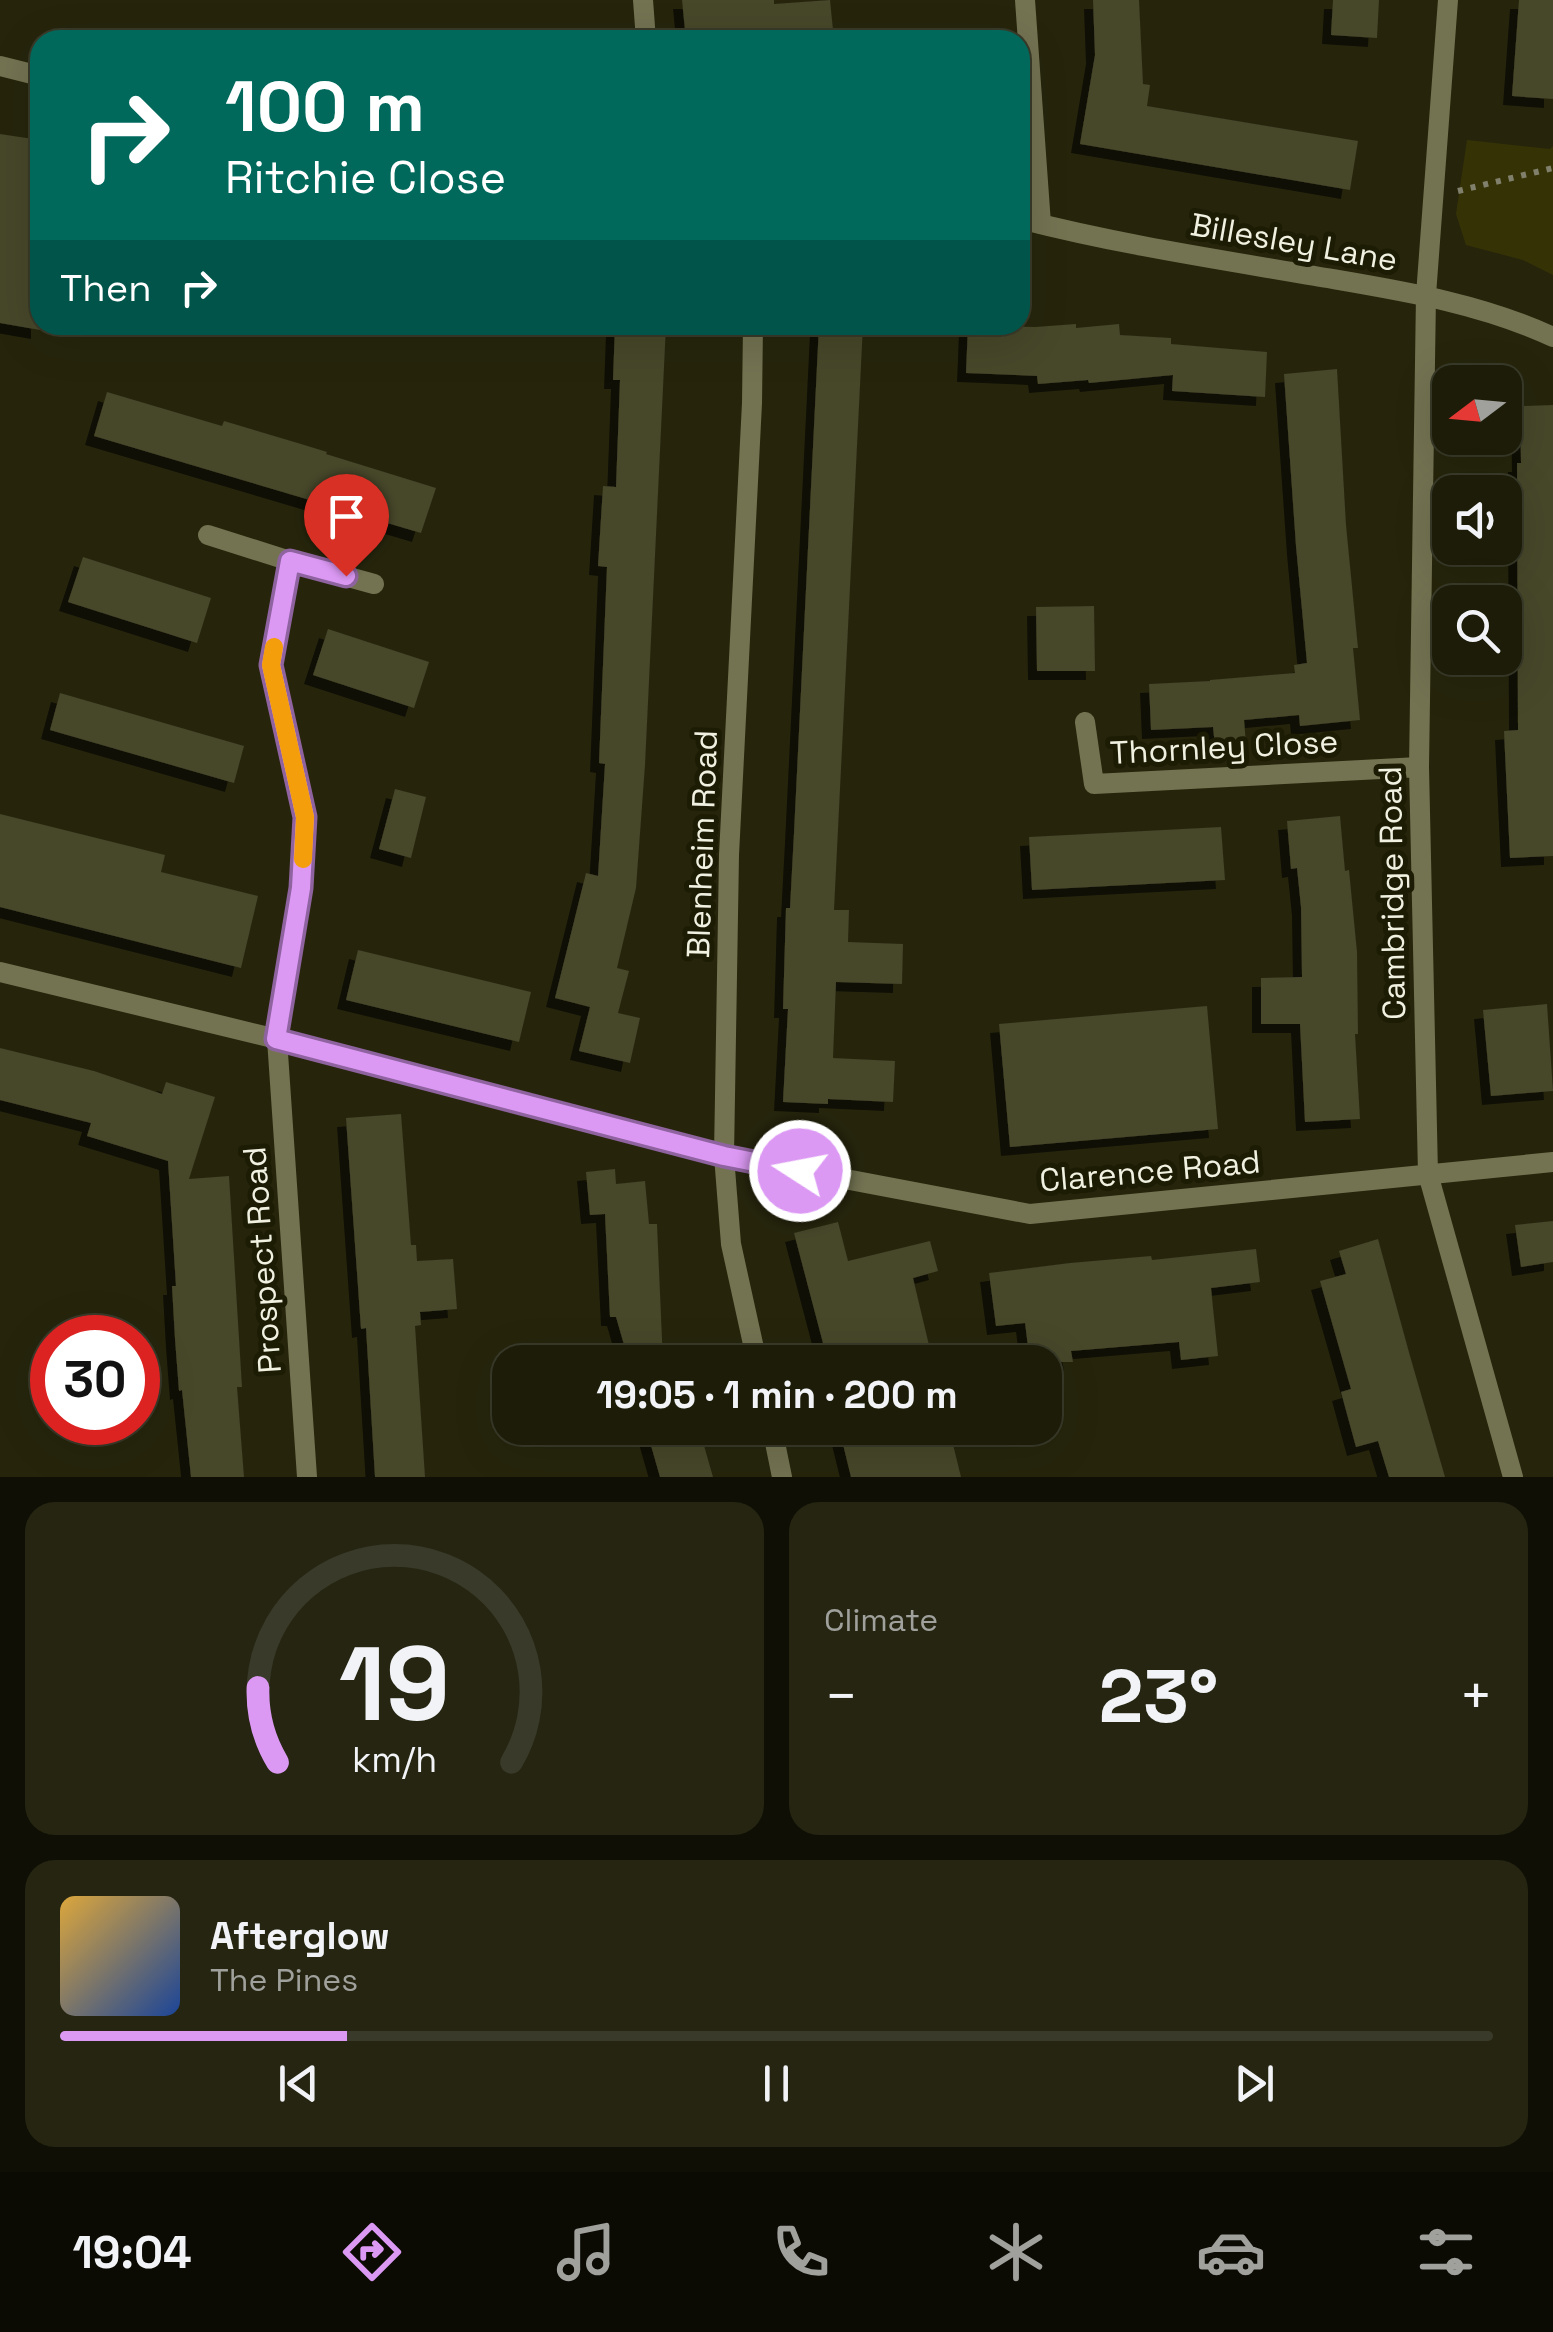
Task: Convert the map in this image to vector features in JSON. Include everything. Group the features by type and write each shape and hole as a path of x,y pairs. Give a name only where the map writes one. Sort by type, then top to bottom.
{"street":[{"path":"643,0 645,30"},
{"path":"1025,0 1027,30"},
{"name":"Cambridge Road","path":"1448,0 1426,295 1420,767 1428,1174 1513,1477"},
{"path":"0,66 30,74"},
{"path":"1030,70 1041,224"},
{"name":"Billesley Lane","path":"1030,221 1098,238 1426,295 1518,321 1553,337"},
{"name":"Blenheim Road","path":"753,335 729,855 724,1156 731,1244 753,1345"},
{"path":"208,534 374,584"},
{"name":"Prospect Road","path":"290,561 271,665 305,817 301,888 276,1039 307,1477"},
{"name":"Thornley Close","path":"1085,722 1094,784 1420,767"},
{"name":"Clarence Road","path":"0,972 276,1039 724,1156 1030,1214 1553,1162"},
{"path":"775,1445 782,1477"}],"path":[{"path":"1432,197 1553,168"}],"shaded area":[{"path":"1467,140 1550,149 1553,146 1553,275 1523,260 1466,245 1456,214"}],"building":[{"path":"682,0 774,0 774,4 830,0 833,30 685,30"},
{"path":"1093,0 1139,0 1143,84 1150,85 1147,106 1358,141 1350,190 1080,144 1095,55"},
{"path":"1333,0 1379,0 1377,38 1331,35"},
{"path":"1519,0 1553,0 1553,99 1512,96"},
{"path":"0,134 30,138 30,328 0,323"},
{"path":"1119,324 1120,335 1171,338 1171,344 1267,352 1265,397 1172,391 1173,375 1038,384 1037,376 966,373 968,335 1030,335 1030,327"},
{"path":"615,335 666,335 636,888 617,968 629,971 618,1013 640,1018 630,1063 579,1051 590,1007 555,998 586,873 598,876 605,764 599,763 607,567 598,566 603,486 616,487 620,380 613,380"},
{"path":"819,335 863,335 834,910 849,910 848,942 903,944 902,984 836,982 833,1058 895,1061 893,1102 783,1102 788,1009 783,1009 786,908 790,908"},
{"path":"1337,369 1360,720 1300,726 1299,715 1244,720 1246,744 1215,746 1213,727 1151,730 1149,684 1295,673 1294,665 1307,663 1284,374"},
{"path":"107,392 222,426 224,421 436,488 421,533 94,436"},
{"path":"1553,405 1553,856 1510,858 1504,731 1518,730 1518,675 1522,675 1522,585 1517,585 1517,565 1522,565 1522,475 1517,475 1517,463 1521,463 1522,455 1522,406"},
{"path":"83,557 211,598 197,643 68,602"},
{"path":"1094,606 1095,671 1037,671 1036,607"},
{"path":"328,629 429,662 414,708 313,675"},
{"path":"60,693 244,746 234,783 50,730"},
{"path":"395,789 426,797 411,858 379,849"},
{"path":"0,814 165,855 161,872 258,896 241,968 0,907"},
{"path":"1340,816 1357,952 1355,1034 1360,1119 1305,1122 1300,1024 1261,1024 1261,978 1302,977 1301,907 1297,868 1291,869 1287,821"},
{"path":"1221,827 1225,880 1032,890 1029,837"},
{"path":"358,950 531,992 519,1042 346,1000"},
{"path":"1547,1004 1553,1091 1491,1096 1483,1010"},
{"path":"1207,1006 1218,1129 1010,1147 999,1024"},
{"path":"0,1048 94,1071 162,1094 166,1082 215,1097 189,1179 229,1176 244,1477 191,1477 175,1339 172,1286 176,1286 168,1161 87,1136 91,1123 0,1100"},
{"path":"401,1114 411,1245 416,1245 417,1261 453,1259 457,1309 420,1312 421,1325 415,1326 425,1477 375,1477 366,1328 361,1329 346,1118"},
{"path":"615,1169 616,1184 645,1181 649,1224 657,1224 662,1345 624,1345 616,1317 610,1317 605,1214 590,1215 586,1172"},
{"path":"1553,1221 1553,1262 1521,1267 1515,1225"},
{"path":"838,1222 848,1261 930,1241 938,1271 913,1278 929,1345 824,1345 794,1233"},
{"path":"1378,1239 1445,1477 1389,1477 1378,1441 1356,1447 1341,1392 1351,1389 1320,1281 1346,1274 1339,1251"},
{"path":"1256,1249 1260,1282 1211,1288 1218,1356 1181,1360 1179,1342 1071,1351 1073,1362 1062,1362 1062,1345 1028,1345 1025,1323 996,1326 989,1273 1151,1256 1152,1260"},
{"path":"651,1445 704,1445 713,1477 660,1477"},
{"path":"843,1445 953,1445 961,1477 851,1477"}],"slow traffic":[{"path":"274,647 271,665 305,817 303,859"}],"route":[{"path":"346,576 290,561 271,665 305,817 301,888 276,1039 724,1156 800,1171"}]}
